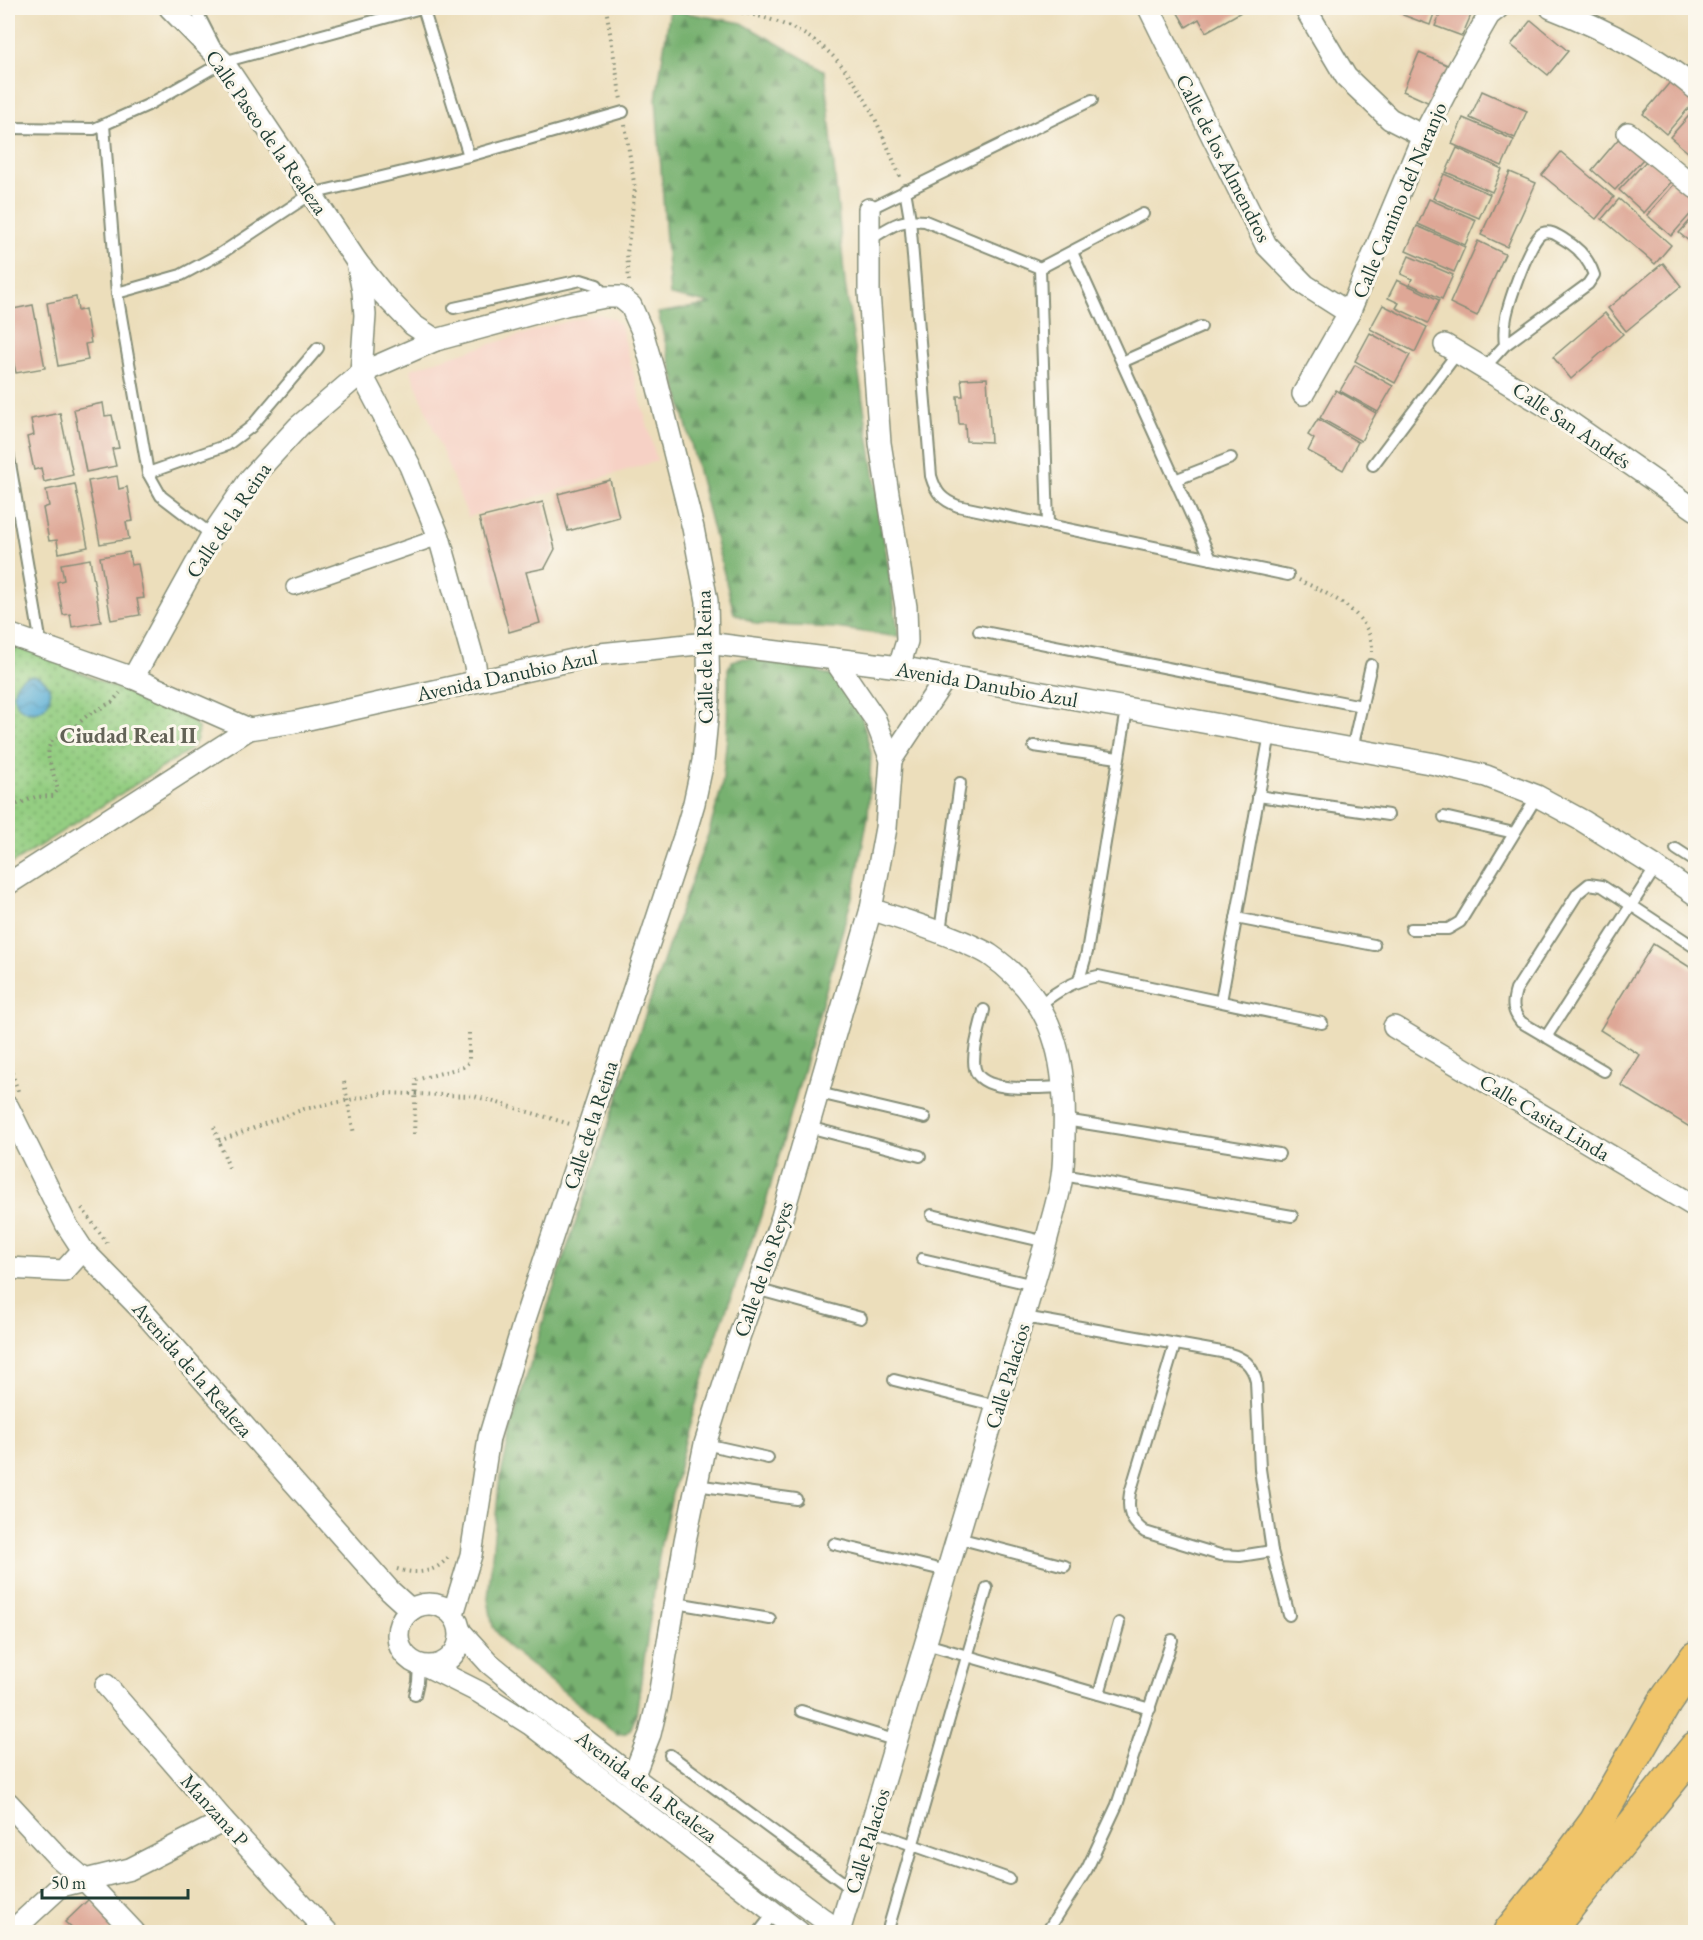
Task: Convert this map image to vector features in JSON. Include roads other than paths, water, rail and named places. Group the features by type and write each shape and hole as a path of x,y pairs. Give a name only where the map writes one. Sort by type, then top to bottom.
{"main road":[{"path":"1510,1932 1567,1862 1680,1701 1695,1658"},
{"path":"1547,1932 1695,1748"}],"street":[{"name":"Calle Paseo de la Realeza","path":"170,8 223,62 357,262 383,294 413,325 436,340"},
{"name":"Calle de los Almendros","path":"1149,8 1266,245 1305,285 1350,313"},
{"path":"1305,8 1346,77 1390,119 1423,136"},
{"name":"Calle Camino del Naranjo","path":"1303,394 1350,313 1423,136 1458,69 1490,15 1497,8"},
{"path":"1551,8 1597,26 1677,73 1695,89"},
{"path":"1628,133 1694,183"},
{"path":"869,209 871,328 880,443 906,607 907,641 898,667"},
{"name":"Calle Paseo de la Realeza","path":"357,262 363,292 364,315 361,373"},
{"name":"Calle de la Reina","path":"133,678 212,535 250,479 299,426 361,373 436,340 565,305 605,297 620,297 631,306 642,331 655,376 693,528 706,601 709,698 703,761 694,803 523,1325 489,1438 471,1555 457,1623"},
{"name":"Calle San Andrés","path":"1452,349 1551,409 1695,510"},
{"path":"361,373 410,466 439,537 476,665 477,681"},
{"path":"294,587 439,537"},
{"path":"8,634 133,678 249,729"},
{"name":"Avenida Danubio Azul","path":"8,884 249,729 295,722 600,654 707,643 898,667 1435,764 1486,776 1537,796 1583,821 1656,867 1695,895"},
{"name":"Calle de los Reyes","path":"633,1777 650,1734 659,1696 685,1541 705,1444 738,1340 782,1217 819,1093 871,909 886,828 891,760 875,719 834,659"},
{"name":"Calle de los Reyes","path":"891,760 946,677"},
{"name":"Calle Palacios","path":"840,1932 1046,1242 1063,1175 1065,1120 1060,1056 1039,1005 1016,977 989,954 940,932 871,909"},
{"name":"Calle Casita Linda","path":"1394,1027 1695,1207"},
{"name":"Avenida de la Realeza","path":"14,1102 66,1224 83,1250 138,1306 390,1591 411,1610"},
{"path":"8,1268 64,1271 83,1250"},
{"path":"428,1604 446,1608 457,1623 460,1642 449,1660 440,1665 424,1666 409,1659 402,1651 398,1640 398,1629 403,1618 411,1610 428,1604"},
{"name":"Avenida de la Realeza","path":"457,1623 489,1663 633,1777 840,1932"},
{"name":"Avenida de la Realeza","path":"424,1666 479,1692 530,1724 799,1932"},
{"name":"Manzana P","path":"106,1685 224,1821 327,1932"},
{"path":"8,1803 57,1856 86,1881 134,1932"},
{"path":"11,1932 61,1886 130,1869 224,1821"}],"lane":[{"path":"195,8 223,62"},
{"path":"8,128 94,129 148,105 223,62 422,8 469,156"},
{"path":"869,209 1092,100"},
{"path":"117,293 181,275 220,254 311,194 469,156 624,112"},
{"path":"104,125 117,293 148,473 161,496 212,535"},
{"path":"905,190 910,219 931,476 935,489 947,502 1288,575"},
{"path":"868,240 899,222 910,219 925,221 1040,268 1143,214"},
{"path":"1484,368 1505,345 1588,284 1594,275 1583,254 1554,234 1541,233 1529,250 1506,316 1505,345"},
{"path":"1072,252 1211,559"},
{"path":"1040,268 1048,525"},
{"path":"454,308 581,280 597,285 605,297"},
{"path":"1122,362 1201,327"},
{"path":"148,473 227,445 251,427 318,348"},
{"path":"1373,465 1452,349"},
{"path":"8,452 41,644"},
{"path":"1175,480 1231,458"},
{"path":"979,631 1362,706"},
{"path":"1352,749 1371,664"},
{"path":"1079,980 1087,952 1126,708"},
{"path":"1221,1001 1270,734"},
{"path":"1034,747 1118,758"},
{"path":"940,932 960,783"},
{"path":"1258,796 1388,815"},
{"path":"1411,929 1448,928 1460,922 1537,796"},
{"path":"1444,817 1514,834"},
{"path":"1676,849 1695,862"},
{"path":"1546,1037 1656,867"},
{"path":"1604,1071 1521,1022 1515,1015 1513,999 1516,990 1578,893 1589,884 1602,886 1695,948"},
{"path":"1236,918 1374,945"},
{"path":"1039,1005 1079,980 1098,976 1322,1023"},
{"path":"984,1010 974,1058 975,1070 981,1080 992,1085 1006,1087 1064,1087"},
{"path":"819,1093 925,1118"},
{"path":"1065,1120 1279,1154"},
{"path":"808,1127 920,1156"},
{"path":"1063,1175 1292,1216"},
{"path":"932,1215 1046,1242"},
{"path":"922,1259 1034,1285"},
{"path":"756,1288 861,1318"},
{"path":"1024,1317 1239,1357 1248,1363 1256,1381 1260,1469 1272,1551 1289,1615"},
{"path":"1175,1344 1130,1493 1128,1506 1130,1517 1145,1532 1220,1555 1240,1556 1272,1551"},
{"path":"894,1380 997,1406"},
{"path":"705,1444 768,1458"},
{"path":"696,1485 795,1499"},
{"path":"958,1538 1065,1566"},
{"path":"834,1544 947,1572"},
{"path":"889,1926 987,1588"},
{"path":"676,1603 770,1619"},
{"path":"1099,1694 1119,1623"},
{"path":"1047,1932 1086,1869 1117,1805 1172,1640"},
{"path":"926,1644 1150,1709"},
{"path":"415,1695 424,1666"},
{"path":"801,1711 897,1741"},
{"path":"670,1755 852,1889"},
{"path":"870,1830 1009,1879"},
{"path":"759,1932 774,1913"}],"water":[{"path":"32,676 45,681 50,694 45,707 32,712 19,707 14,694 19,681"}],"district":[{"name":"Ciudad Real II","path":"128,735"}]}
